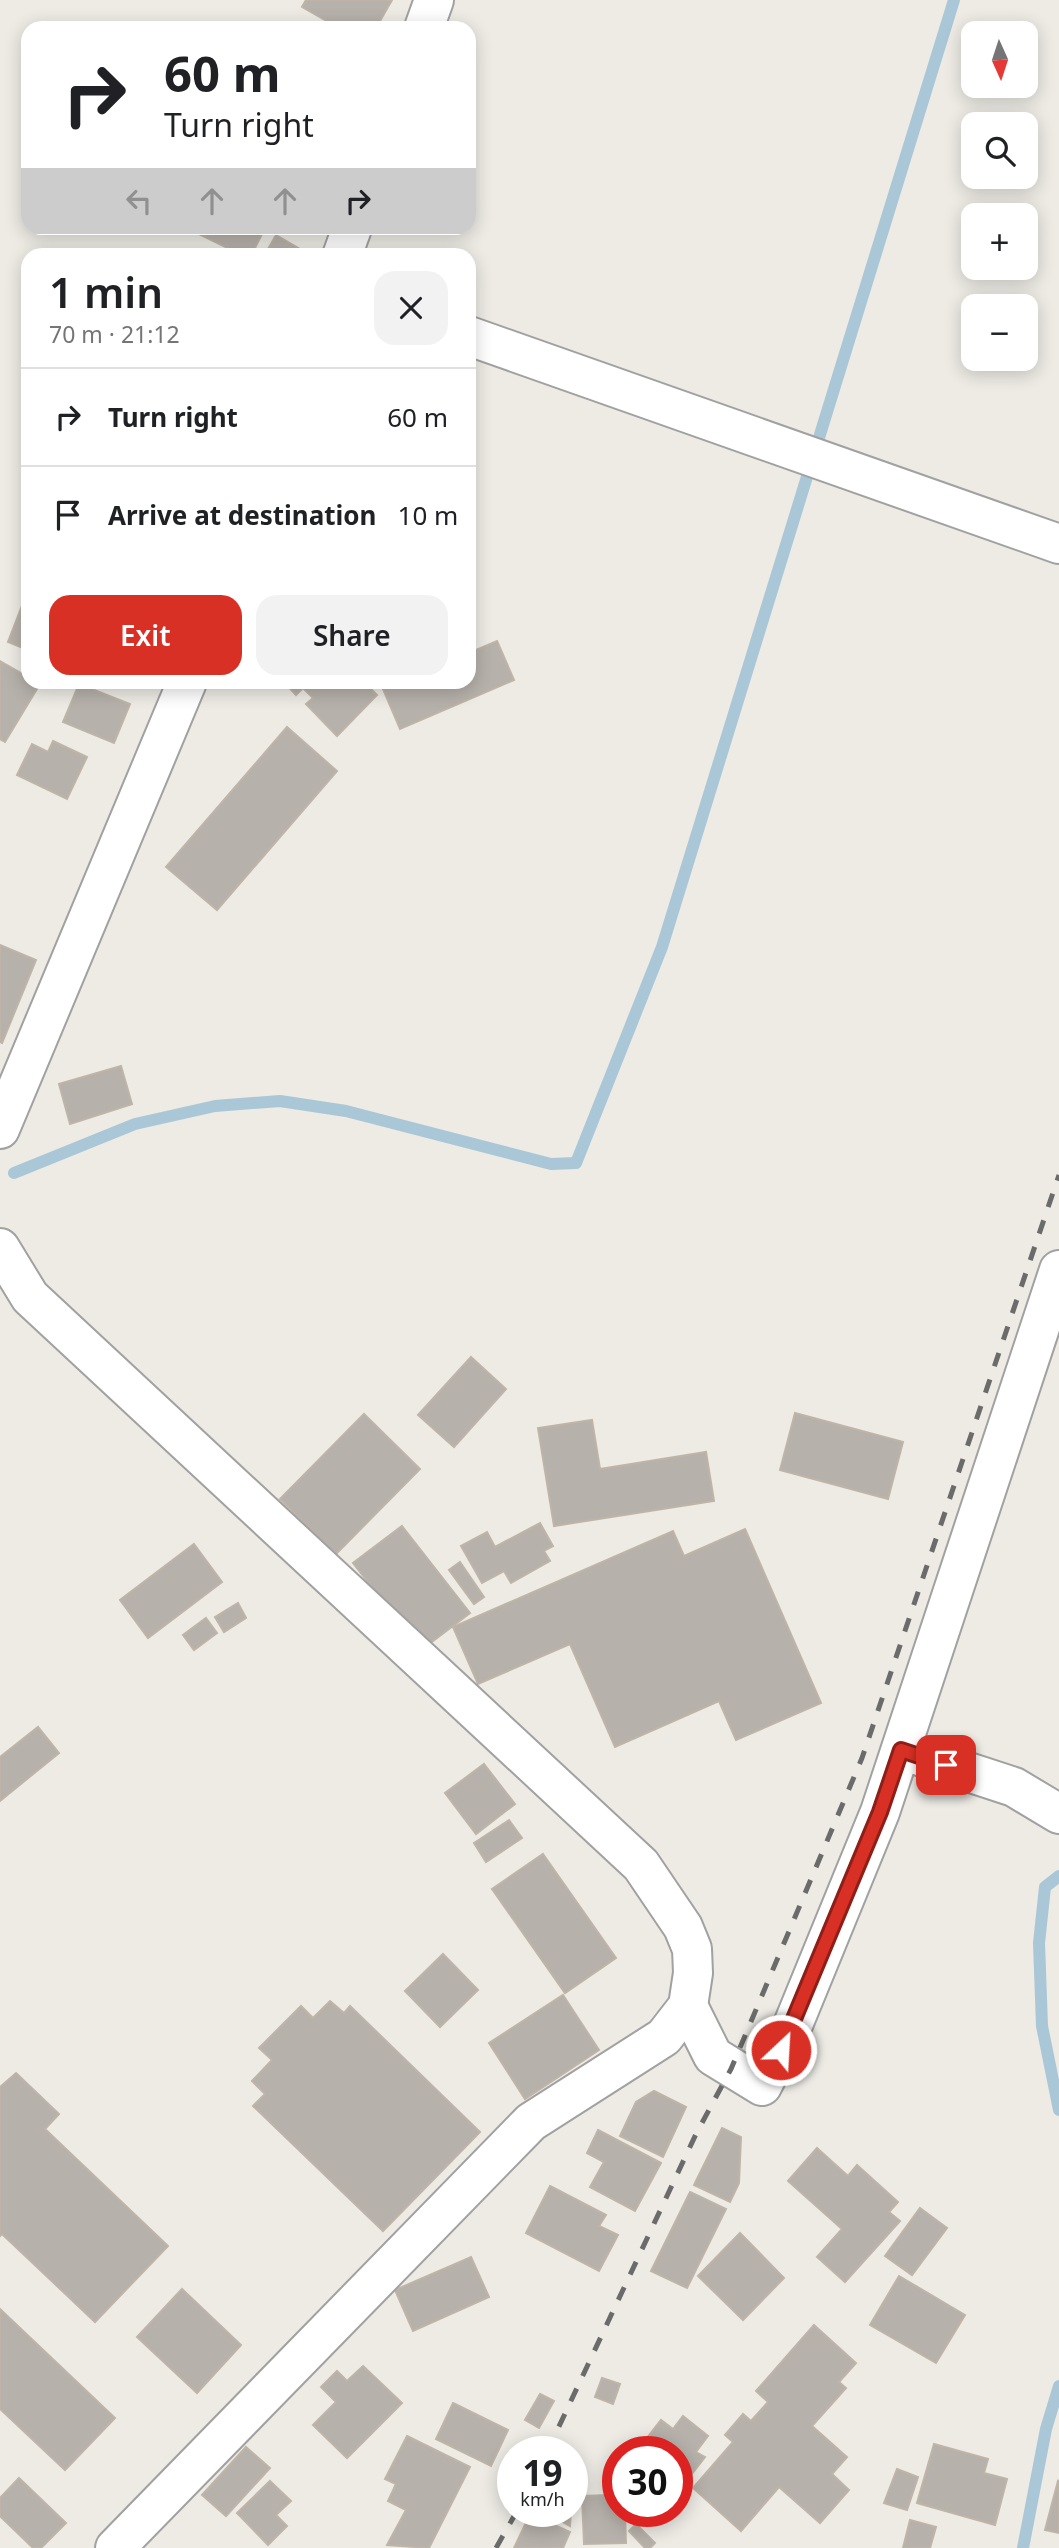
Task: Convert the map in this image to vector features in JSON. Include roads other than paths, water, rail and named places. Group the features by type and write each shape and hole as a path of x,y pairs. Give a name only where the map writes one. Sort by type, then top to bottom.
{"street":[{"path":"426,21 434,0"},
{"path":"476,338 1059,544"},
{"path":"0,1129 184,689"},
{"path":"0,1248 30,1297 641,1865 683,1927 692,1949 693,1973 688,2006 664,2037 531,2122 115,2548"},
{"path":"688,2006 713,2056 762,2086 790,2032 880,1812 1059,1270"},
{"path":"901,1750 1014,1787 1059,1814"}],"waterway":[{"path":"14,1173 135,1124 215,1106 280,1101 346,1111 551,1164 576,1163 662,947 954,0"},
{"path":"1059,1876 1045,1887 1039,1943 1042,2026 1059,2110"},
{"path":"1023,2548 1046,2429 1059,2386"}],"railway":[{"path":"554,2436 696,2134 731,2069 862,1758 1059,1175"},
{"path":"496,2548 508,2527"}]}
